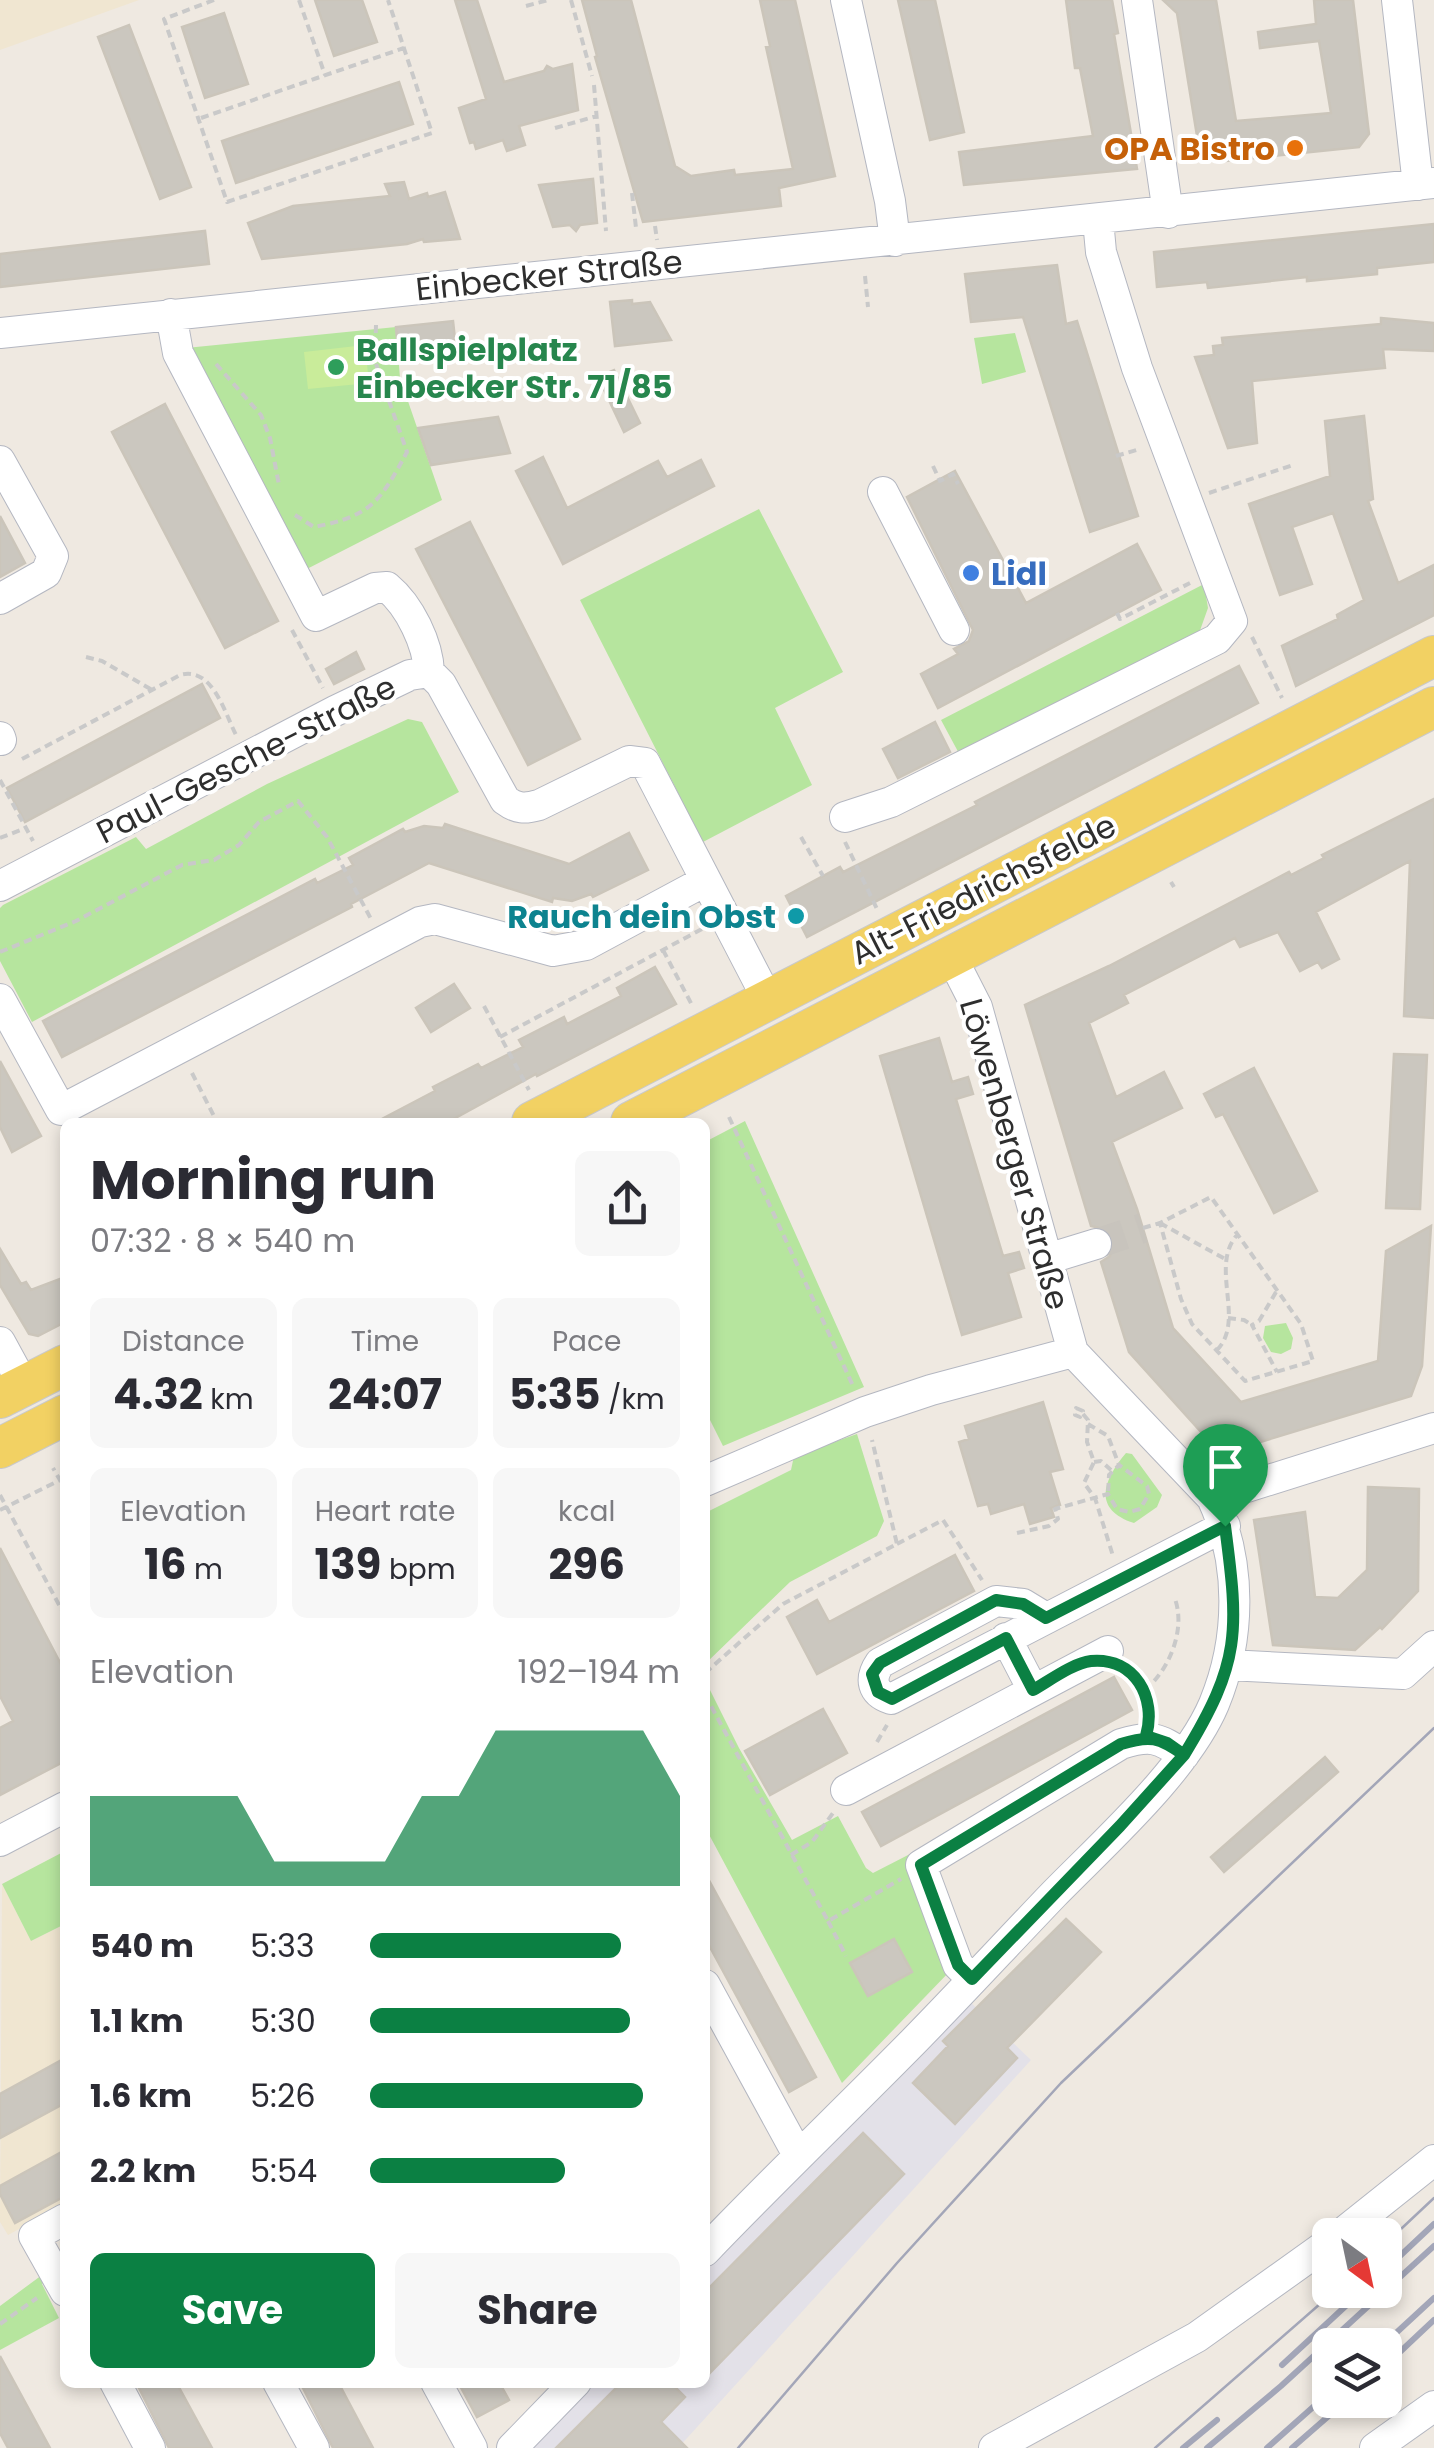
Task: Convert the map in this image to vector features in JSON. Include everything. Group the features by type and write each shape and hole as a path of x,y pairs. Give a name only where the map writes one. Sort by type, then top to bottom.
{"main road":[{"name":"Alt-Friedrichsfelde","path":"531,1107 768,1000 1434,656"},
{"name":"Alt-Friedrichsfelde","path":"639,1118 1424,720"},
{"path":"12,1392 60,1368"},
{"path":"0,1448 60,1418"}],"street":[{"path":"846,0 890,201 895,241"},
{"path":"1136,0 1168,212"},
{"path":"1397,0 1426,184"},
{"name":"Einbecker Straße","path":"0,333 1426,184"},
{"path":"845,817 891,802 1217,639 1232,621 1138,368 1101,252 1098,220"},
{"path":"171,314 178,354 304,623 375,588 387,587 398,596 428,653 429,672"},
{"path":"0,461 53,556 46,573 0,599"},
{"path":"882,492 954,630"},
{"name":"Paul-Gesche-Straße","path":"0,886 410,674 429,672 441,684 505,800 514,806 526,809 539,805 629,761 646,763 768,1000"},
{"path":"13,1003 61,1110 420,922 435,919 553,951 586,945 705,881"},
{"name":"Löwenberger Straße","path":"952,958 977,1007 1073,1352"},
{"path":"1047,1259 1096,1244"},
{"path":"0,1342 12,1392"},
{"path":"710,1479 866,1412 1073,1352 1212,1498 1225,1526 1235,1601 1228,1666 1212,1708 1184,1755 1120,1826 710,2246"},
{"path":"1212,1498 1434,1428"},
{"path":"1046,1618 1023,1604 996,1600 880,1663 872,1674 873,1683 892,1699 1225,1526"},
{"path":"1006,1638 1033,1690"},
{"path":"1228,1666 1403,1674 1434,1646"},
{"path":"846,1790 1098,1656"},
{"path":"972,1979 958,1965 921,1865 1121,1744 1146,1736 1167,1743 1184,1755"},
{"path":"0,1840 60,1810"},
{"path":"710,1994 798,2155"},
{"path":"1361,2218 1434,2160"},
{"path":"60,2222 34,2236 60,2282"},
{"path":"994,2448 1197,2336 1312,2255"},
{"path":"117,2388 150,2448"},
{"path":"281,2388 314,2448"},
{"path":"439,2388 472,2448"},
{"path":"512,2448 570,2388"},
{"path":"1374,2448 1434,2406"}],"path":[{"path":"214,0 164,19 227,202 432,133 388,0"},
{"path":"299,0 325,74"},
{"path":"526,6 548,0"},
{"path":"571,0 592,76"},
{"path":"198,119 404,48"},
{"path":"594,85 606,230"},
{"path":"555,128 597,116"},
{"path":"632,193 636,228"},
{"path":"865,276 868,307"},
{"path":"294,514 314,527 352,520 375,503 407,452 374,361 376,325"},
{"path":"210,359 233,380 260,415 270,438 280,488"},
{"path":"1228,487 1293,464"},
{"path":"933,466 940,481 947,478 955,486"},
{"path":"1117,613 1120,619 1212,572"},
{"path":"304,623 335,712"},
{"path":"86,657 102,661 152,690"},
{"path":"4,747 191,672 202,676 211,686 247,756"},
{"path":"0,780 24,825 0,838"},
{"path":"0,952 76,921 182,865 214,860 239,846 259,822 298,802 327,837 383,941"},
{"path":"845,817 846,847 878,909"},
{"path":"801,836 822,876"},
{"path":"500,1037 723,918"},
{"path":"662,950 692,1006"},
{"path":"484,1006 531,1107"},
{"path":"180,1050 215,1118"},
{"path":"730,1117 866,1412 896,1544"},
{"path":"1143,1228 1211,1197 1301,1324 1313,1361 1245,1382 1192,1324 1160,1223"},
{"path":"1160,1223 1225,1259"},
{"path":"1217,1350 1224,1343 1228,1318 1225,1259 1237,1234"},
{"path":"1252,1325 1277,1290"},
{"path":"1228,1318 1252,1325 1276,1372"},
{"path":"1083,1414 1088,1424 1108,1436 1119,1465 1147,1486 1146,1502 1140,1509 1117,1508 1108,1494 1107,1484 1119,1465"},
{"path":"1088,1424 1086,1442 1094,1462 1084,1483 1095,1498 1123,1578"},
{"path":"1094,1462 1105,1463 1112,1471"},
{"path":"0,1510 60,1480 53,1468"},
{"path":"0,1494 60,1607"},
{"path":"1017,1533 1050,1526 1058,1519 1056,1510 1108,1494"},
{"path":"710,1670 783,1604 943,1520 979,1576"},
{"path":"1145,1690 1158,1679 1177,1636 1175,1599"},
{"path":"1098,1656 1133,1674 1145,1690 1150,1723 1146,1736"},
{"path":"710,1704 846,1956"},
{"path":"828,1921 921,1865"},
{"path":"0,2324 60,2287"}],"shaded area":[{"path":"0,0 139,0 0,50"},
{"path":"2,1884 31,1941 60,1926 60,2207 8,2235 0,2222"},
{"path":"966,1998 1031,2060 678,2448 532,2448 590,2388 710,2388 710,2263"}],"green space":[{"path":"396,327 400,378 442,500 301,572 186,348"},
{"path":"1015,333 1026,372 982,384 974,338"},
{"name":"Ballspielplatz Einbecker Str. 71/85","path":"365,345 369,383 308,389 304,352"},
{"path":"759,509 843,672 775,708 812,785 703,842 580,600"},
{"path":"1204,584 1208,608 1198,636 962,759 941,720"},
{"path":"408,719 422,722 459,792 32,1022 0,961 3,905 136,837 146,849 267,784"},
{"path":"745,1121 864,1387 723,1446 710,1420 710,1139"},
{"path":"1286,1323 1293,1338 1291,1349 1281,1354 1271,1352 1263,1338 1265,1326"},
{"path":"857,1434 884,1521 877,1536 790,1582 710,1659 710,1510 791,1470 794,1456"},
{"path":"1126,1453 1132,1454 1162,1495 1157,1507 1134,1523 1120,1517 1107,1502 1108,1483"},
{"path":"710,1690 792,1840 838,1816 866,1868 873,1873 910,1854 952,1969 842,2083 710,1836"},
{"path":"60,1854 60,1926 31,1941 2,1884"},
{"path":"42,2275 46,2281 42,2284 59,2318 0,2350 0,2306"}],"building":[{"path":"315,0 362,0 377,42 334,56"},
{"path":"455,0 477,0 504,82 544,71 547,66 553,69 572,64 578,110 519,126 525,145 507,151 503,140 476,149 474,142 470,143 459,108 486,99"},
{"path":"582,0 631,0 675,166 691,176 734,170 735,175 793,169 766,47 770,46 760,0 795,0 835,176 779,188 781,206 643,222"},
{"path":"898,0 935,0 964,132 930,140"},
{"path":"1066,0 1112,0 1137,169 964,185 959,152 1093,136 1080,68 1075,68"},
{"path":"1163,0 1216,0 1236,121 1331,113 1319,41 1260,48 1258,32 1316,24 1314,0 1353,0 1369,134 1359,147 1216,162 1199,148 1177,13"},
{"path":"224,13 248,84 205,98 182,27"},
{"path":"129,25 191,187 160,199 98,37"},
{"path":"399,82 413,124 236,183 222,141"},
{"path":"593,179 597,223 580,225 576,231 570,225 553,227 539,185"},
{"path":"404,182 409,199 445,192 460,239 423,239 262,259 248,223 293,206 390,196 385,184"},
{"path":"1434,224 1434,262 1377,268 1377,274 1307,281 1307,277 1208,288 1207,282 1157,287 1154,252"},
{"path":"205,231 209,264 0,287 0,254"},
{"path":"1057,265 1066,324 1077,321 1138,516 1090,532 1023,317 971,322 965,274"},
{"path":"632,300 632,304 650,302 671,340 615,346 610,302"},
{"path":"1381,318 1434,323 1434,351 1383,349 1385,368 1252,381 1257,443 1228,448 1195,357 1214,355 1213,346 1223,345 1222,338 1381,324"},
{"path":"453,321 457,358 399,363 396,327"},
{"path":"614,370 640,423 624,432 598,377"},
{"path":"165,404 278,621 225,648 112,432"},
{"path":"1364,416 1373,499 1368,501 1398,583 1434,565 1434,615 1296,686 1282,646 1338,619 1337,615 1364,600 1333,513 1292,527 1312,584 1280,595 1249,504 1330,476 1325,421"},
{"path":"498,417 510,453 431,465 418,428"},
{"path":"543,457 567,508 658,461 667,477 701,460 714,486 563,564 516,471"},
{"name":"Lidl","path":"955,471 1026,603 1137,544 1161,590 938,708 921,674 958,654 954,649 969,641 973,630 907,497"},
{"path":"0,516 25,563 0,577"},
{"path":"470,522 580,739 528,765 416,549"},
{"path":"356,652 364,669 334,684 326,669"},
{"path":"1239,666 1258,703 807,937 786,896 977,805 975,802"},
{"path":"202,684 220,718 25,822 7,788"},
{"path":"935,722 950,752 898,778 883,749"},
{"path":"1434,799 1434,1018 1404,1016 1410,861 1316,912 1339,959 1322,968 1318,962 1300,971 1278,932 1240,947 1235,938 1124,995 1128,1003 1089,1023 1116,1097 1164,1072 1182,1108 1112,1142 1173,1328 1241,1402 1378,1361 1386,1251 1431,1226 1422,1366 1411,1396 1221,1454 1129,1352 1101,1262 1110,1256 1114,1239 1108,1230 1091,1226 1025,1005 1289,872 1291,875 1324,858 1322,855"},
{"path":"445,824 569,864 629,833 648,870 593,897 591,894 572,901 553,898 552,902 429,863 62,1057 43,1021 315,879 317,883 353,865 349,858 403,829 405,832 424,826 443,828"},
{"path":"655,967 676,1004 455,1118 384,1118 478,1064 481,1068 523,1047 519,1040 564,1017 567,1024 621,996 617,988"},
{"path":"454,984 470,1008 431,1032 416,1008"},
{"path":"939,1038 952,1082 968,1077 973,1094 956,1099 1003,1256 1019,1252 1024,1268 1008,1273 1021,1317 962,1335 880,1056"},
{"path":"1394,1054 1427,1055 1420,1209 1386,1208"},
{"path":"0,1061 41,1136 12,1152 0,1127"},
{"path":"1254,1068 1317,1191 1274,1213 1223,1114 1216,1117 1204,1094"},
{"path":"0,1249 21,1284 26,1282 31,1290 60,1279 60,1325 38,1336 29,1334 0,1285"},
{"path":"1043,1402 1063,1469 1050,1472 1060,1505 1051,1508 1054,1517 1030,1524 1024,1504 991,1514 988,1504 978,1506 959,1442 969,1439 965,1426"},
{"path":"1368,1487 1419,1489 1418,1591 1382,1629 1355,1650 1273,1645 1254,1520 1305,1512 1315,1597 1338,1598 1367,1570"},
{"path":"0,1548 60,1662 60,1764 0,1795 0,1728 13,1721 0,1696"},
{"path":"955,1555 974,1591 817,1674 787,1617 817,1600 829,1622"},
{"path":"1114,1677 1132,1710 881,1846 862,1812"},
{"path":"823,1709 847,1753 770,1795 745,1751"},
{"path":"1325,1757 1338,1772 1224,1872 1211,1857"},
{"path":"710,1882 816,2077 789,2092 710,1947"},
{"path":"1066,1919 1101,1952 1007,2048 1017,2058 955,2124 913,2083 948,2046 943,2041"},
{"path":"894,1939 912,1972 868,1996 850,1963"},
{"path":"60,2061 60,2106 0,2138 0,2094"},
{"path":"863,2133 904,2174 710,2373 710,2287"},
{"path":"60,2153 60,2199 15,2223 0,2194 0,2186"},
{"path":"0,2356 50,2448 8,2448 0,2433"},
{"path":"139,2388 179,2388 212,2448 169,2448"},
{"path":"303,2388 341,2388 373,2448 333,2448"},
{"path":"461,2388 502,2388 509,2400 477,2417"},
{"path":"616,2388 676,2388 685,2397 661,2422 687,2448 556,2448"}],"tunnel":[{"path":"1096,1244 1143,1228"}],"tram line":[{"path":"738,2448 897,2263 1061,2083 1434,1728"},
{"path":"1402,2228 1434,2198"},
{"path":"1155,2448 1315,2308"}],"railway":[{"path":"1402,2254 1434,2224"},
{"path":"1207,2448 1434,2246"},
{"path":"1401,2328 1434,2298"},
{"path":"1282,2365 1344,2308"},
{"path":"1402,2350 1434,2320"},
{"path":"1267,2448 1312,2408"},
{"path":"1292,2448 1326,2418"},
{"path":"1183,2448 1217,2420"}],"place":[{"name":"OPA Bistro","path":"1295,148"},
{"name":"Ballspielplatz Einbecker Str. 71/85","path":"336,367"},
{"name":"Lidl","path":"971,573"},
{"name":"Rauch dein Obst","path":"796,916"}],"route":[{"path":"1225,1526 1046,1618 1023,1604 996,1600 880,1663 872,1674 878,1692 892,1699 1006,1638 1033,1690 1088,1661 1118,1664 1133,1674 1146,1691 1150,1723 1146,1736 1167,1743 1184,1755 972,1979 958,1965 921,1865 1121,1744 1146,1736 1167,1743 1184,1755 1212,1708 1228,1666 1234,1634 1235,1601 1225,1526"}]}
